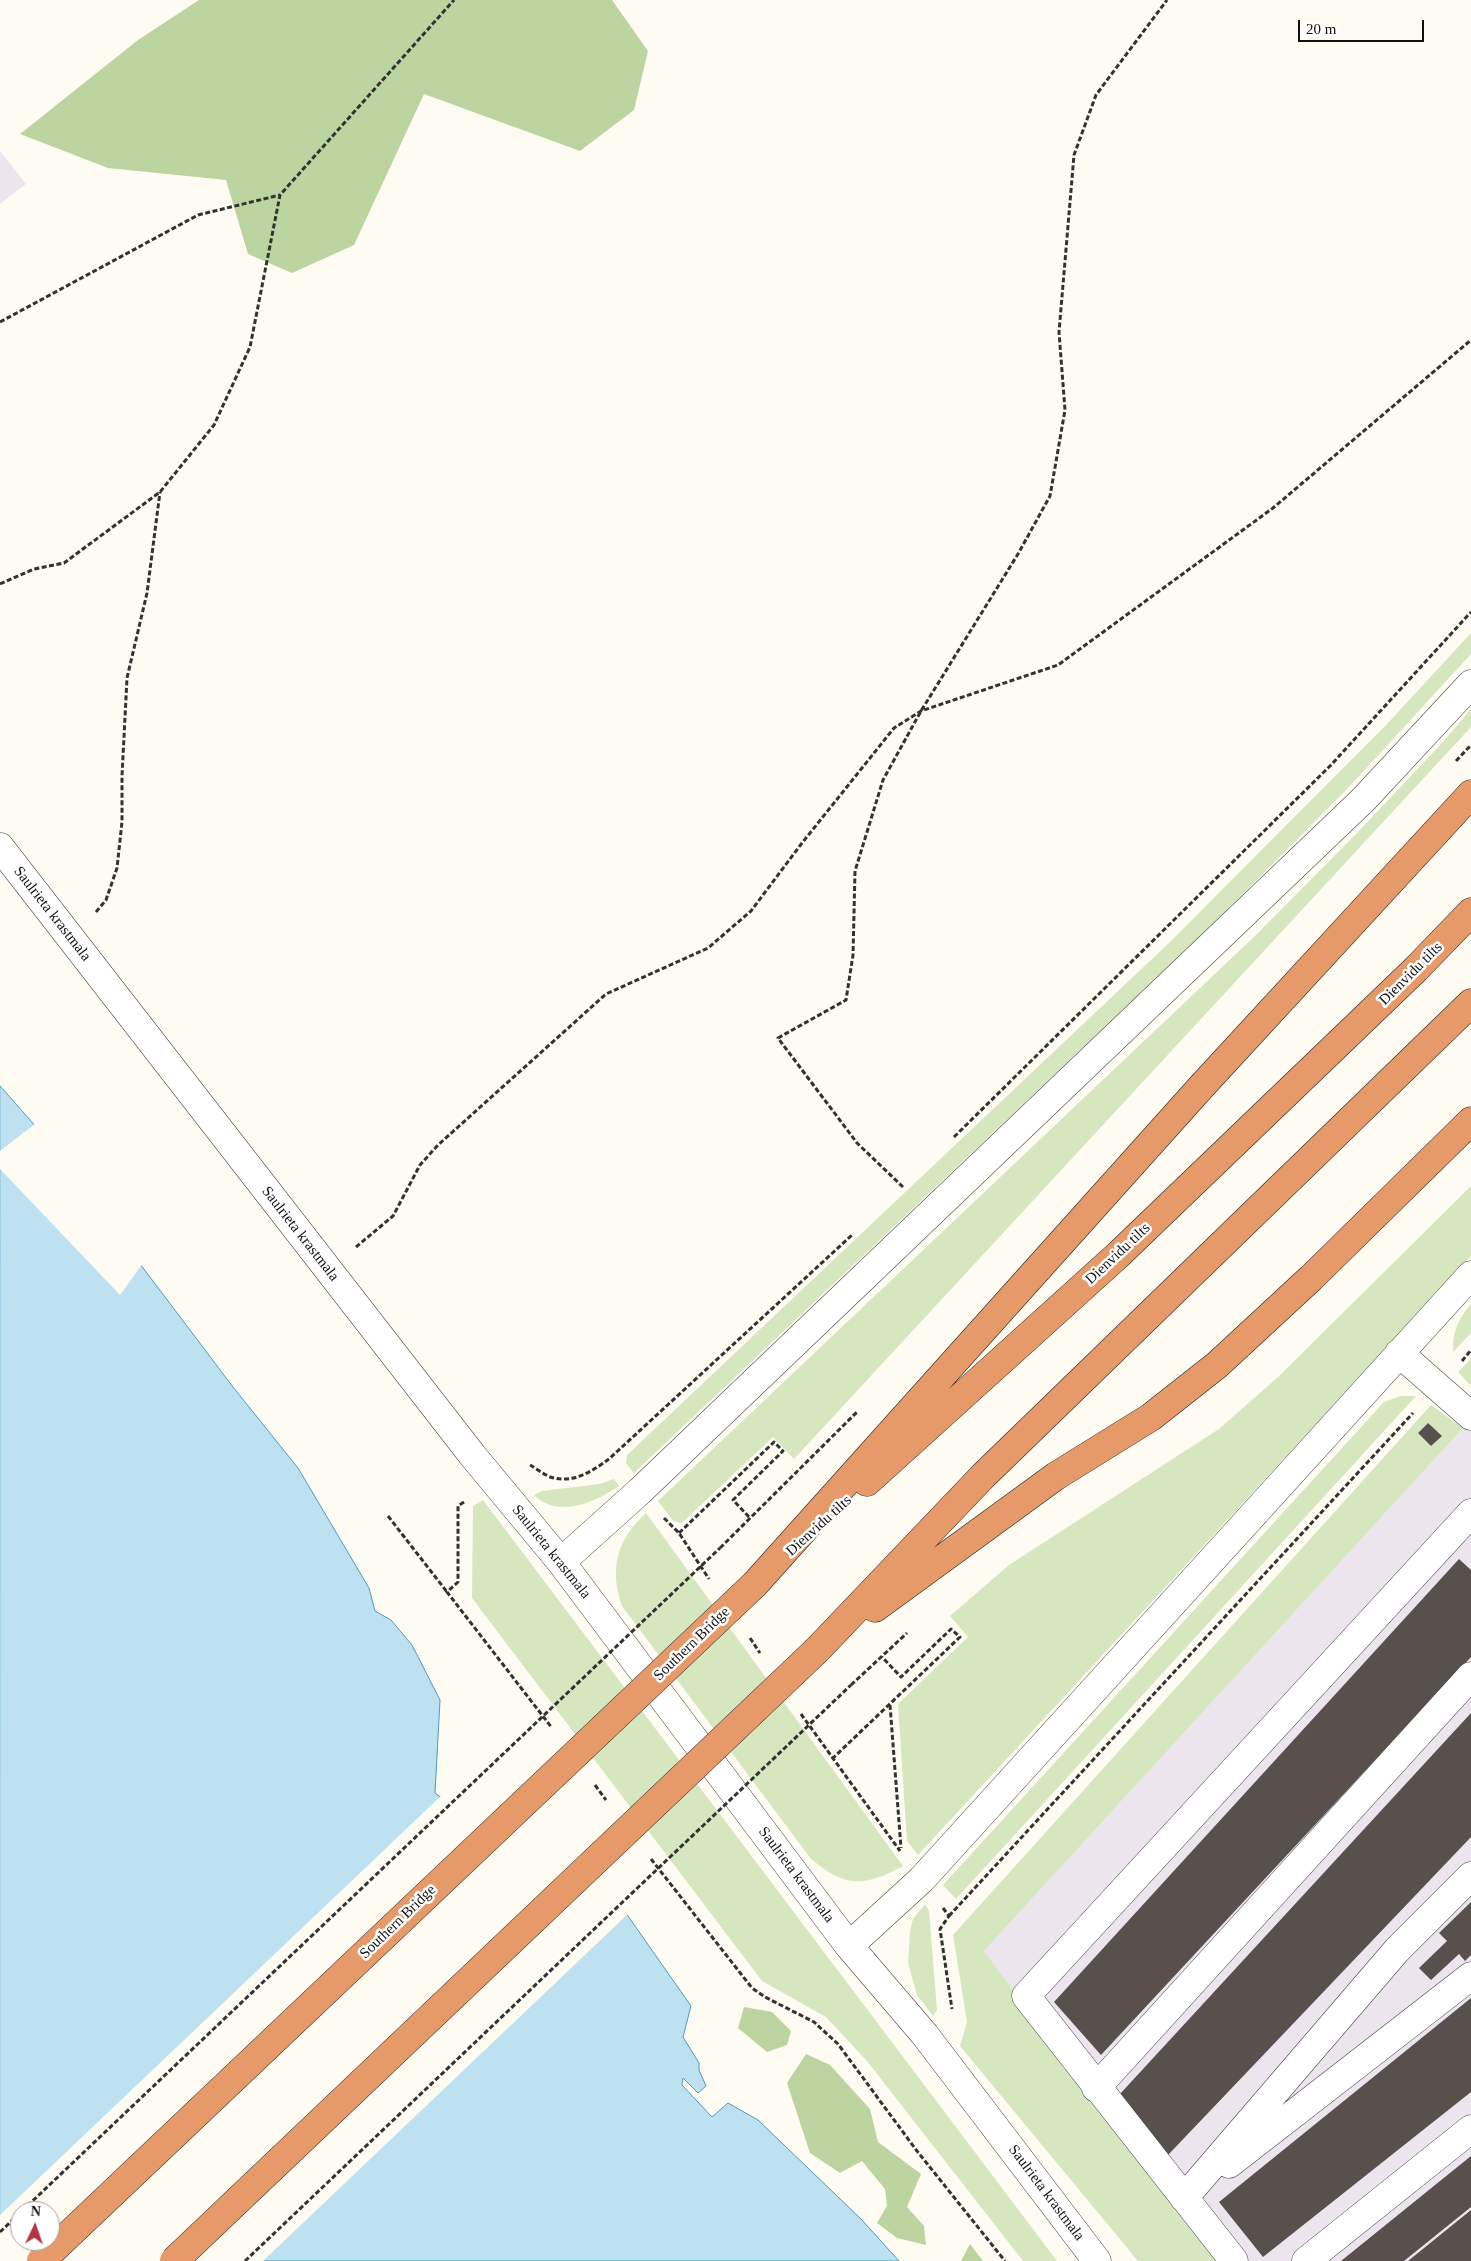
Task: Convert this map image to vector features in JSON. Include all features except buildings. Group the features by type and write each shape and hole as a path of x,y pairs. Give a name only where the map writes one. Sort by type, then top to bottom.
{"highway":[{"path":"755,1584 1202,1086 1471,794"},
{"name":"Dienvidu tilts","path":"755,1584 1118,1255 1416,969 1471,912"},
{"path":"174,2261 817,1650 983,1476 1471,1003"},
{"path":"817,1650 1056,1476 1151,1418 1217,1365 1311,1278 1471,1120"},
{"name":"Southern Bridge","path":"42,2261 755,1584"}],"street":[{"path":"561,1562 640,1491 1364,799 1471,684"},
{"name":"Saulrieta krastmala","path":"0,847 473,1456 561,1562 849,1946 925,2035 1097,2261"},
{"path":"849,1946 922,1880 1471,1275"},
{"path":"1399,1353 1471,1416"},
{"path":"1234,2261 1096,2088 1026,1996 1471,1513"},
{"path":"1096,2088 1471,1676"},
{"path":"1184,2198 1397,1950 1471,1876"},
{"path":"1184,2198 1471,1976"},
{"path":"1306,2261 1471,2129"}],"path":[{"path":"0,584 34,569 64,563 160,492 214,425 250,347 280,195 454,0"},
{"path":"903,1187 857,1143 778,1038 846,1000 853,955 855,871 883,780 921,711 1018,554 1050,496 1065,410 1059,332 1074,156 1096,95 1167,0"},
{"path":"0,322 198,215 280,195"},
{"path":"328,1271 393,1216 420,1165 438,1145 606,994 708,948 751,911 802,843 894,728 921,711 1058,665 1273,508 1471,340"},
{"path":"69,935 89,921 106,900 117,868 122,822 122,776 127,678 147,593 160,492"},
{"path":"925,2035 952,2013 940,1929 949,1916 1471,1350"},
{"path":"678,1533 774,1442 783,1451 733,1500 750,1518"},
{"path":"609,1459 678,1533 711,1582"},
{"path":"388,1516 447,1592"},
{"path":"33,2201 720,1548"},
{"path":"832,1759 960,1638 951,1628 901,1676 882,1656"},
{"path":"744,1630 761,1654"},
{"path":"245,2261 851,1685"},
{"path":"799,1711 901,1852 890,1704"},
{"path":"922,1880 949,1916"},
{"path":"752,1988 765,1997 814,2022 838,2044 917,2151 1005,2261"},
{"path":"0,2232 10,2222"}],"shaded area":[{"path":"0,151 26,184 0,204"},
{"path":"1471,1419 1471,2261 1216,2261 984,1951"}],"green space":[{"path":"199,0 612,0 648,51 634,110 580,151 424,94 354,245 292,273 248,254 226,180 108,168 20,134 138,40"},
{"path":"1471,633 1471,654 1349,787 1212,925 634,1473 626,1463 627,1455 1170,942 1387,724"},
{"path":"1471,709 1471,727 794,1459 773,1437 685,1520 681,1523 673,1521 658,1501 1255,936 1359,831 1442,743"},
{"path":"1471,1186 1471,1256 918,1855 907,1841 898,1704 968,1637 950,1616 1009,1565 1219,1429 1277,1378"},
{"path":"1471,1304 1471,1333 1453,1352 1457,1326"},
{"path":"1471,1359 1471,1386 1458,1372"},
{"path":"1401,1396 1416,1396 956,1899 943,1885 1384,1402"},
{"path":"1431,1405 1463,1428 984,1951 1216,2261 1138,2261 960,2046 967,2022 953,1935","holes":["1428,1423 1441,1436 1431,1446 1418,1433"]},
{"path":"614,1479 619,1486 599,1498 577,1506 554,1506 534,1495 542,1491 600,1484"},
{"path":"483,1500 1057,2261 1023,2261 867,2061 826,2017 762,1981 472,1598 473,1506"},
{"path":"646,1513 903,1866 877,1878 856,1881 835,1875 811,1859 622,1606 616,1580 618,1555 628,1533"},
{"path":"925,1904 929,1911 937,2010 933,2016 917,1995 908,1963 910,1932 913,1919"},
{"path":"744,2007 772,2012 791,2031 787,2045 767,2052 738,2028"},
{"path":"806,2054 830,2065 870,2109 878,2142 921,2174 907,2207 924,2226 926,2245 897,2238 877,2223 887,2206 885,2189 862,2161 840,2173 810,2153 787,2083"},
{"path":"970,2244 983,2261 961,2261"}],"water":[{"path":"0,1086 45,1137 28,1152 131,1252 233,1387 298,1468 369,1588 375,1611 391,1620 412,1645 440,1700 435,1793 480,1826 547,1869 621,1906 691,2006 683,2037 699,2063 699,2070 706,2086 698,2093 683,2078 682,2085 712,2117 728,2103 758,2120 861,2219 899,2261 0,2261"}],"pier":[{"path":"36,1123 48,1137 32,1153 133,1250 143,1263 120,1295 0,1169 0,1151"},
{"path":"442,1795 481,1824 504,1833 548,1867 623,1904 629,1913 263,2261 0,2261 0,2215 10,2205 10,2251 60,2251 60,2201 15,2201"}]}
